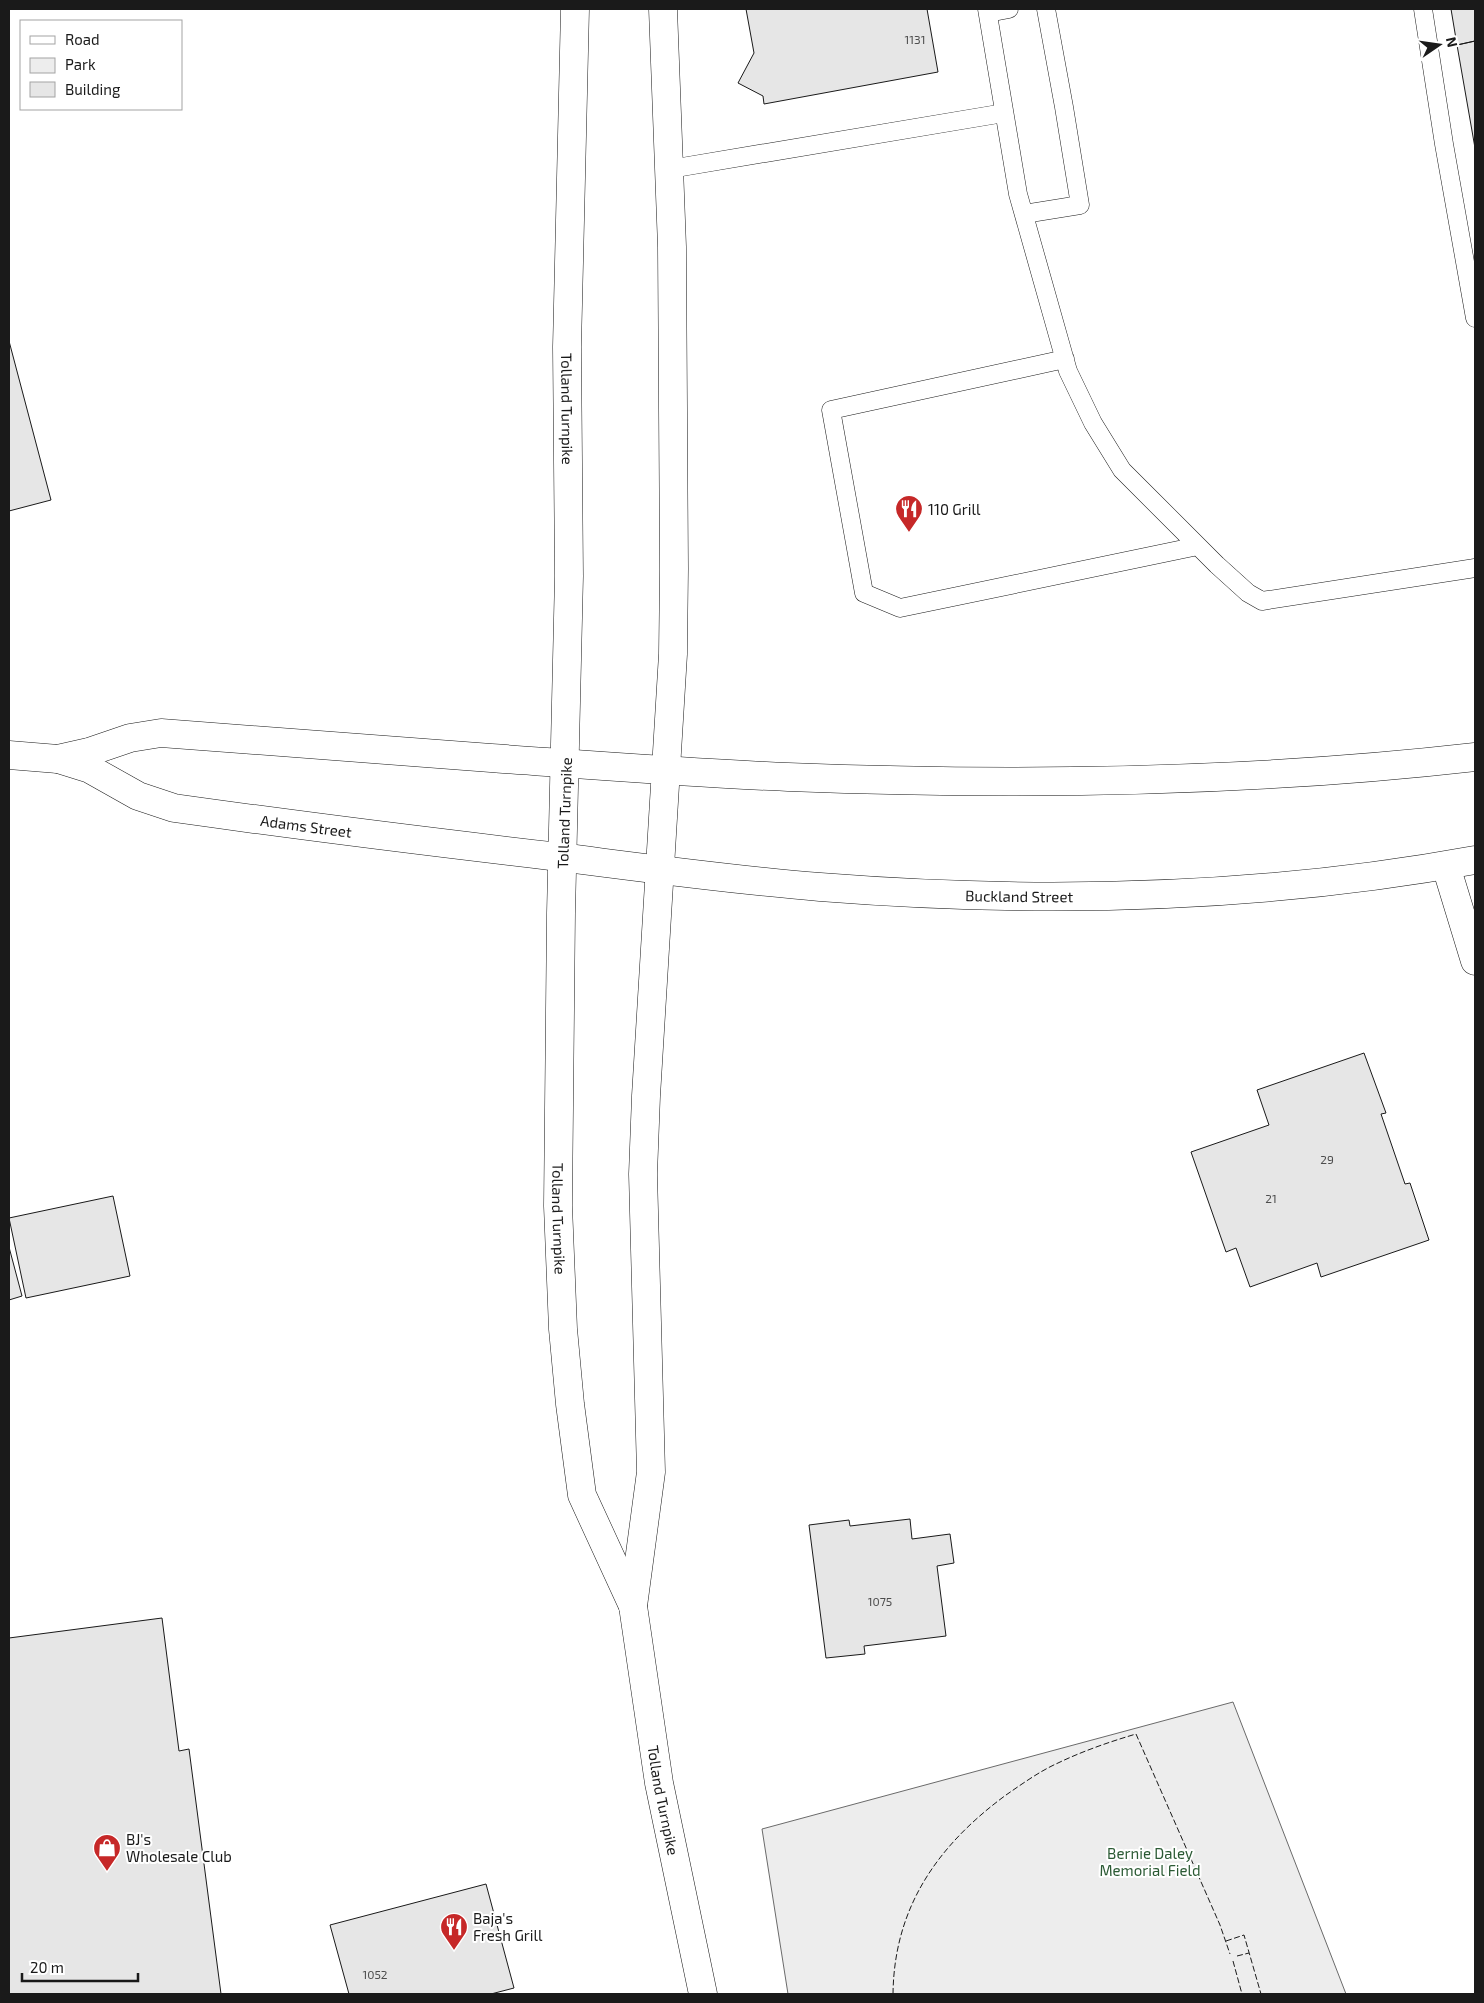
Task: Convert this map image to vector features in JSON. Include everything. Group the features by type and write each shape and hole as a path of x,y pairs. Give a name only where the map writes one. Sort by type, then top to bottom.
{"main road":[{"name":"Tolland Turnpike","path":"575,9 567,356 569,576 558,1206 563,1329 570,1404 582,1495 632,1606 659,1783 703,1994"},
{"name":"Tolland Turnpike","path":"632,1606 651,1472 643,1174 673,654 674,569 670,169 663,9"},
{"name":"Adams Street","path":"58,759 89,752 130,738 161,733 565,763"},
{"name":"Adams Street","path":"9,755 58,759 90,769 138,796 174,808 563,858"},
{"path":"565,763 667,770 894,780 1113,781 1305,773 1407,765 1475,757"},
{"name":"Buckland Street","path":"563,858 818,886 935,894 1006,895 1256,889 1362,878 1475,860"},
{"path":"1446,866 1475,961"}],"lane":[{"path":"1009,9 987,11 1018,194 1068,371 1093,422 1122,470 1248,593 1262,601 1475,568"},
{"path":"1024,214 1080,205 1046,9"},
{"path":"1423,9 1444,144 1475,318"},
{"path":"670,169 1004,113"},
{"path":"1065,360 831,410 864,593 900,608 1198,546"}],"green space":[{"name":"Bernie Daley Memorial Field","path":"1233,1702 1346,1994 788,1994 762,1829"}],"building":[{"path":"746,9 927,9 938,72 764,104 763,96 738,83 754,53"},
{"path":"1451,9 1475,9 1475,41 1457,45"},
{"path":"1475,41 1475,148 1457,45"},
{"path":"9,341 51,500 9,511"},
{"path":"1364,1053 1386,1113 1381,1114 1405,1184 1410,1183 1429,1240 1321,1277 1317,1263 1250,1287 1236,1248 1226,1252 1191,1152 1269,1125 1257,1090"},
{"path":"113,1196 130,1276 26,1298 9,1218"},
{"path":"9,1247 22,1296 9,1300"},
{"path":"910,1519 912,1539 950,1534 954,1563 937,1566 946,1636 864,1646 865,1654 826,1658 809,1525 849,1520 850,1526"},
{"name":"BJ's Wholesale Club","path":"162,1618 179,1751 189,1749 221,1994 9,1994 9,1638"},
{"path":"486,1884 514,1988 491,1994 349,1994 330,1925"}],"fence":[{"path":"893,1994 895,1963 911,1906 924,1881 960,1835 982,1814 1031,1778 1067,1759 1136,1734 1220,1925 1230,1954"},
{"path":"1226,1941 1244,1935 1261,1994"},
{"path":"1237,1956 1249,1953"},
{"path":"1233,1961 1242,1994"}],"place":[{"name":"110 Grill","path":"909,533"},
{"name":"BJ's Wholesale Club","path":"107,1872"},
{"name":"Baja's Fresh Grill","path":"454,1951"}]}
